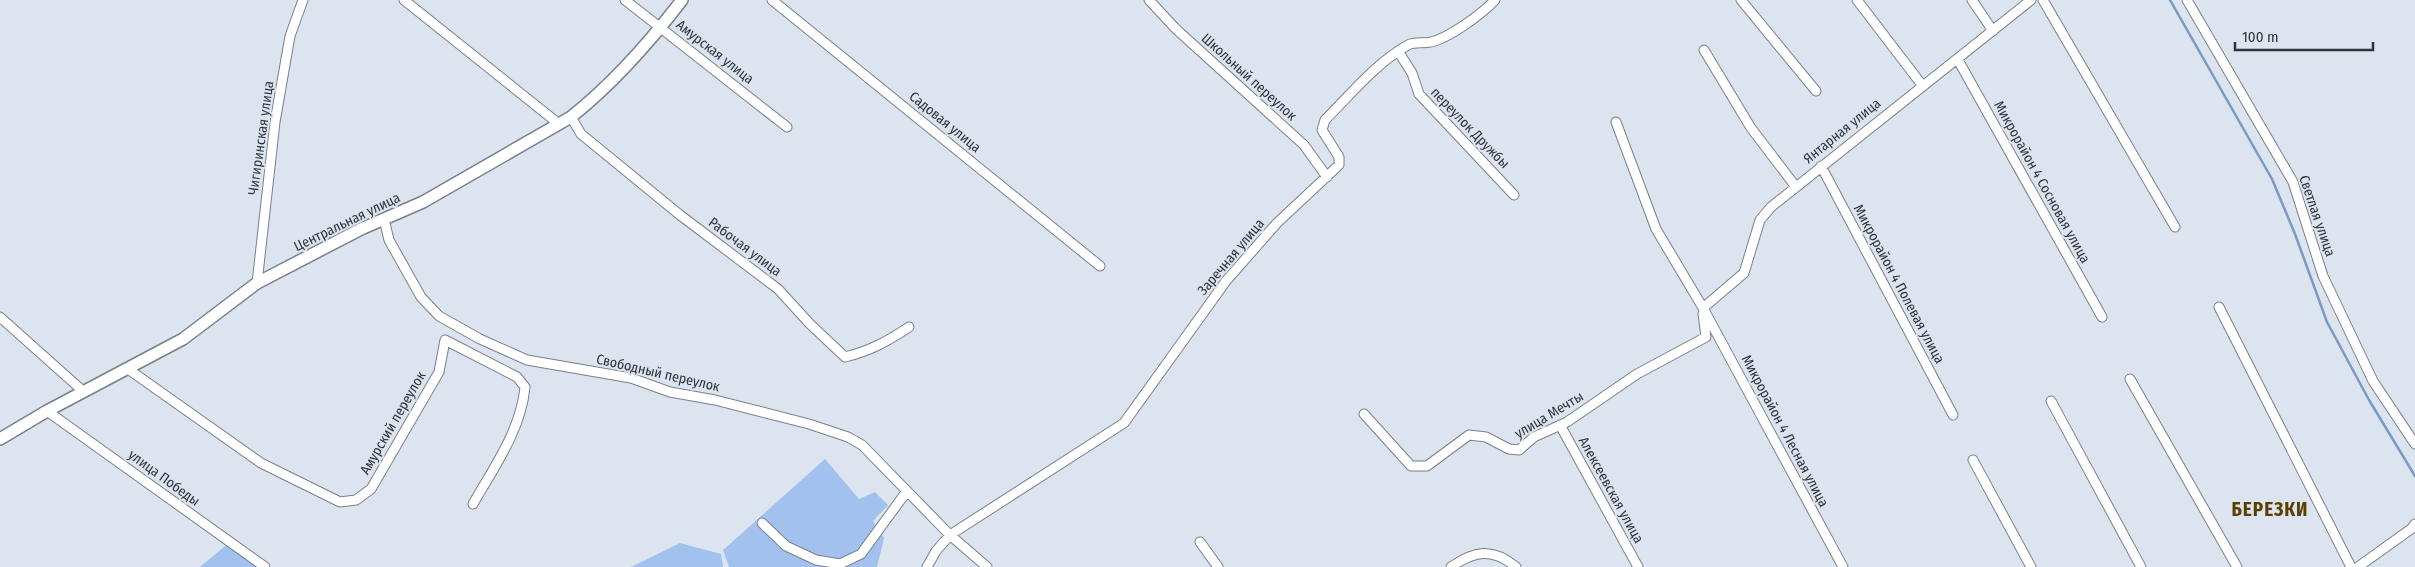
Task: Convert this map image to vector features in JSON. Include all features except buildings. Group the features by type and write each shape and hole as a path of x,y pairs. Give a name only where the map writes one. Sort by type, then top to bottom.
{"street":[{"name":"Чигиринская улица","path":"257,283 275,122 290,36 303,0"},
{"path":"404,0 559,124"},
{"name":"Амурская улица","path":"624,0 787,127"},
{"name":"Центральная улица","path":"0,439 46,411 183,339 257,283 384,219 423,202 572,117 593,100 638,55 682,0"},
{"name":"Садовая улица","path":"772,0 1100,266"},
{"name":"Школьный переулок","path":"1149,0 1176,29 1304,145 1327,177"},
{"name":"Заречная улица","path":"927,567 936,551 950,535 1124,423 1226,281 1277,223 1339,165 1339,157 1324,136 1322,130 1325,120 1372,73 1398,51 1411,43 1431,42 1455,30 1495,0"},
{"path":"1741,0 1816,91"},
{"path":"1856,0 1922,85"},
{"path":"1972,0 1993,31"},
{"name":"Янтарная улица","path":"1703,308 1744,273 1760,220 1771,207 2031,0"},
{"path":"2043,0 2175,227"},
{"name":"Светлая улица","path":"2187,0 2293,182 2322,276 2373,381 2415,444"},
{"path":"1704,50 1751,128 1796,187"},
{"name":"переулок Дружбы","path":"1398,51 1412,73 1419,94 1514,195"},
{"name":"Микрорайон 4 Сосновая улица","path":"1958,60 2102,317"},
{"name":"Рабочая улица","path":"572,117 581,134 680,215 778,289 810,324 845,356 864,352 886,342 909,327"},
{"name":"Микрорайон 4 Лесная улица","path":"1616,122 1656,229 1703,308 1843,567"},
{"name":"Микрорайон 4 Полевая улица","path":"1821,166 1953,415"},
{"name":"Свободный переулок","path":"384,219 389,240 421,297 439,316 480,339 527,360 631,378 670,392 715,400 809,424 848,437 862,445 950,535"},
{"path":"2219,307 2351,567"},
{"name":"улица Мечты","path":"1364,414 1411,466 1427,466 1469,435 1486,438 1509,449 1519,450 1534,437 1560,425 1637,374 1706,337 1703,308"},
{"path":"0,317 84,392"},
{"name":"Амурский переулок","path":"128,369 261,464 340,502 356,500 371,489 438,372 445,340 517,377 525,387 523,406 510,438 473,504"},
{"path":"2130,379 2237,567"},
{"path":"2051,401 2141,567"},
{"name":"улица Победы","path":"46,411 265,567"},
{"name":"Алексеевская улица","path":"1560,425 1638,567"},
{"path":"1973,460 2032,567"},
{"path":"762,523 786,546 816,560 840,564 861,554 907,491"},
{"path":"2358,567 2411,529 2415,524"},
{"path":"950,535 987,567"},
{"path":"1200,542 1218,567"},
{"path":"1450,567 1469,554 1497,554 1516,567"}],"shaded area":[{"path":"825,459 859,499 875,492 888,505 873,521 884,538 877,567 729,567 723,550"},
{"path":"230,542 265,567 200,567"},
{"path":"680,543 721,554 723,567 631,567"}],"waterway":[{"path":"2170,0 2272,179 2295,234 2327,322 2369,400 2415,476"}],"district":[{"name":"БЕРЕЗКИ","path":"2270,509"}]}
